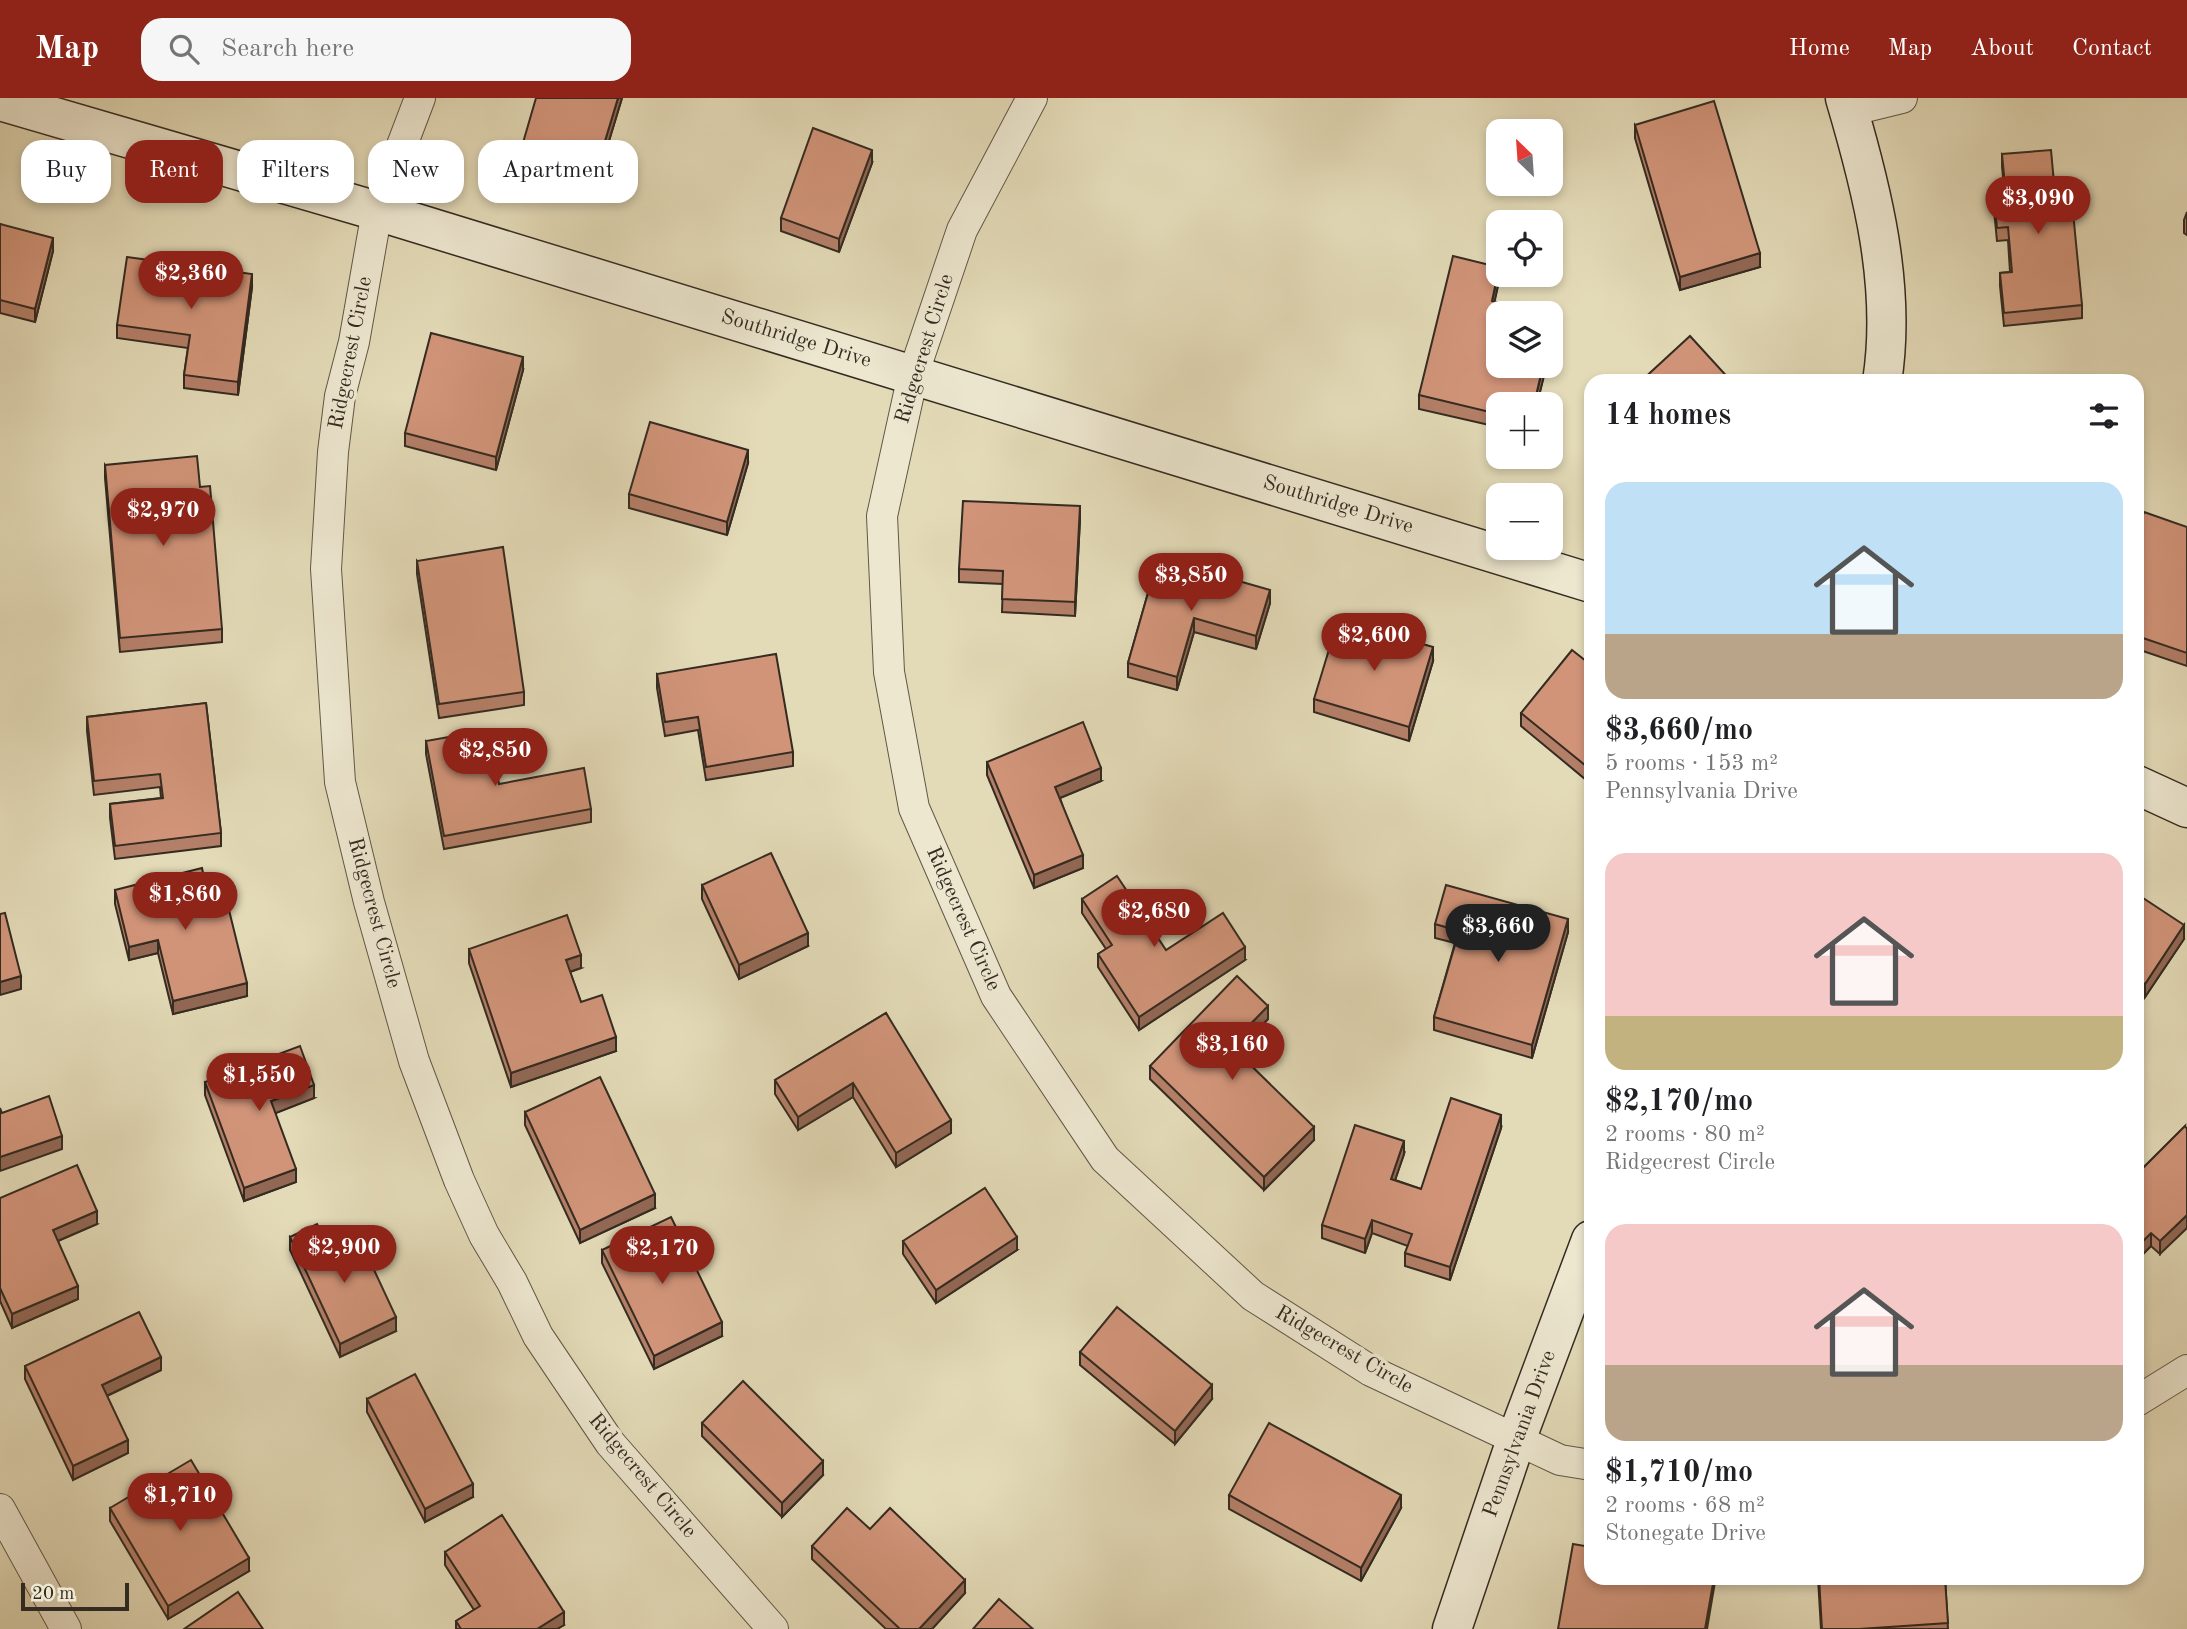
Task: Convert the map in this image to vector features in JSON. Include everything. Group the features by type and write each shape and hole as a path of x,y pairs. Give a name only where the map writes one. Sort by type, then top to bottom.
{"street":[{"name":"Ridgecrest Circle","path":"420,98 377,211 354,342 340,396 332,452 326,569 341,782 369,902 414,1060 459,1180 484,1235 512,1282 538,1336 610,1443 773,1629"},
{"name":"Ridgecrest Circle","path":"1032,98 962,230 913,375 882,516 889,672 915,808 996,996 1105,1159 1253,1296 1371,1371 1560,1460 1584,1464"},
{"path":"1883,374 1887,348 1884,269 1869,184 1847,105 1902,98"},
{"name":"Southridge Drive","path":"0,101 377,211 1584,581"},
{"path":"2144,788 2187,808"},
{"name":"Pennsylvania Drive","path":"1452,1629 1516,1440 1584,1259"},
{"path":"2144,1397 2187,1370"},
{"path":"0,1509 66,1629"}],"building":[{"path":"536,98 618,98 605,140 524,140"},
{"path":"1714,101 1760,253 1680,277 1635,125"},
{"path":"813,128 872,150 839,239 781,218"},
{"path":"2051,150 2054,183 2070,181 2082,305 2004,313 2000,273 2012,272 2008,227 1997,228 1994,197 2006,196 2002,154"},
{"path":"0,224 53,238 35,309 0,300"},
{"path":"1453,256 1486,264 1486,287 1495,287 1492,301 1486,301 1486,378 1540,378 1537,392 1486,392 1486,411 1419,395"},
{"path":"127,257 252,274 238,382 184,375 190,335 117,325"},
{"path":"431,333 523,357 496,457 405,433"},
{"path":"1690,336 1725,374 1649,374"},
{"path":"650,422 748,450 727,522 629,494"},
{"path":"197,456 200,487 210,486 222,629 120,638 105,465"},
{"path":"963,501 1080,506 1075,602 1002,599 1003,571 959,569"},
{"path":"2144,512 2187,527 2187,653 2144,638"},
{"path":"503,547 524,692 439,704 417,561"},
{"path":"1158,558 1270,590 1256,636 1194,618 1177,677 1128,663"},
{"path":"1338,620 1433,647 1409,727 1314,699"},
{"path":"1572,650 1584,659 1584,764 1521,713"},
{"path":"776,654 793,752 706,767 698,717 665,722 657,674"},
{"path":"206,703 221,833 115,846 110,804 163,798 160,774 94,781 87,717"},
{"path":"1083,722 1101,768 1055,787 1083,855 1034,875 987,762"},
{"path":"489,730 499,784 584,768 591,809 444,836 426,741"},
{"path":"771,853 808,933 739,965 702,885"},
{"path":"202,868 209,902 226,898 247,983 173,1001 158,940 129,947 115,890"},
{"path":"1117,876 1166,950 1223,913 1245,947 1139,1017 1098,954 1112,945 1082,899"},
{"path":"1446,885 1568,919 1532,1045 1434,1017 1459,931 1435,924"},
{"path":"2144,899 2184,925 2144,983"},
{"path":"5,913 21,976 0,982 0,914"},
{"path":"567,915 581,955 566,960 581,1002 602,995 616,1037 511,1073 469,949"},
{"path":"1237,976 1268,1006 1230,1045 1314,1127 1264,1177 1150,1066"},
{"path":"886,1013 951,1120 896,1153 853,1083 798,1117 775,1080"},
{"path":"300,1046 314,1085 271,1101 296,1169 244,1188 205,1082"},
{"path":"600,1077 655,1194 580,1230 525,1112"},
{"path":"49,1096 62,1136 0,1157 0,1108 2,1113"},
{"path":"1451,1098 1501,1115 1450,1267 1405,1253 1412,1234 1372,1220 1365,1239 1322,1225 1355,1125 1404,1141 1391,1179 1421,1189"},
{"path":"2185,1126 2187,1215 2160,1241 2151,1233 2144,1240 2144,1167"},
{"path":"77,1165 97,1211 53,1230 78,1286 12,1314 0,1288 0,1198"},
{"path":"985,1188 1017,1237 936,1290 903,1241"},
{"path":"671,1217 722,1322 654,1356 602,1250"},
{"path":"317,1224 332,1256 361,1242 396,1317 340,1344 290,1237"},
{"path":"1117,1307 1212,1385 1175,1431 1080,1352"},
{"path":"139,1312 161,1357 102,1385 128,1440 73,1466 25,1366"},
{"path":"415,1374 473,1484 425,1509 367,1399"},
{"path":"743,1381 823,1461 782,1503 702,1423"},
{"path":"1269,1423 1401,1495 1361,1568 1229,1495"},
{"path":"191,1460 249,1558 168,1606 110,1508"},
{"path":"847,1508 870,1529 890,1508 965,1580 919,1629 900,1629 812,1546"},
{"path":"502,1515 564,1612 537,1629 461,1629 456,1621 480,1606 445,1552"},
{"path":"1573,1544 1584,1546 1584,1585 1713,1585 1705,1629 1558,1629"},
{"path":"1819,1585 1945,1585 1948,1623 1822,1629"},
{"path":"238,1592 263,1629 184,1629"},
{"path":"999,1599 1033,1629 973,1629"}]}
